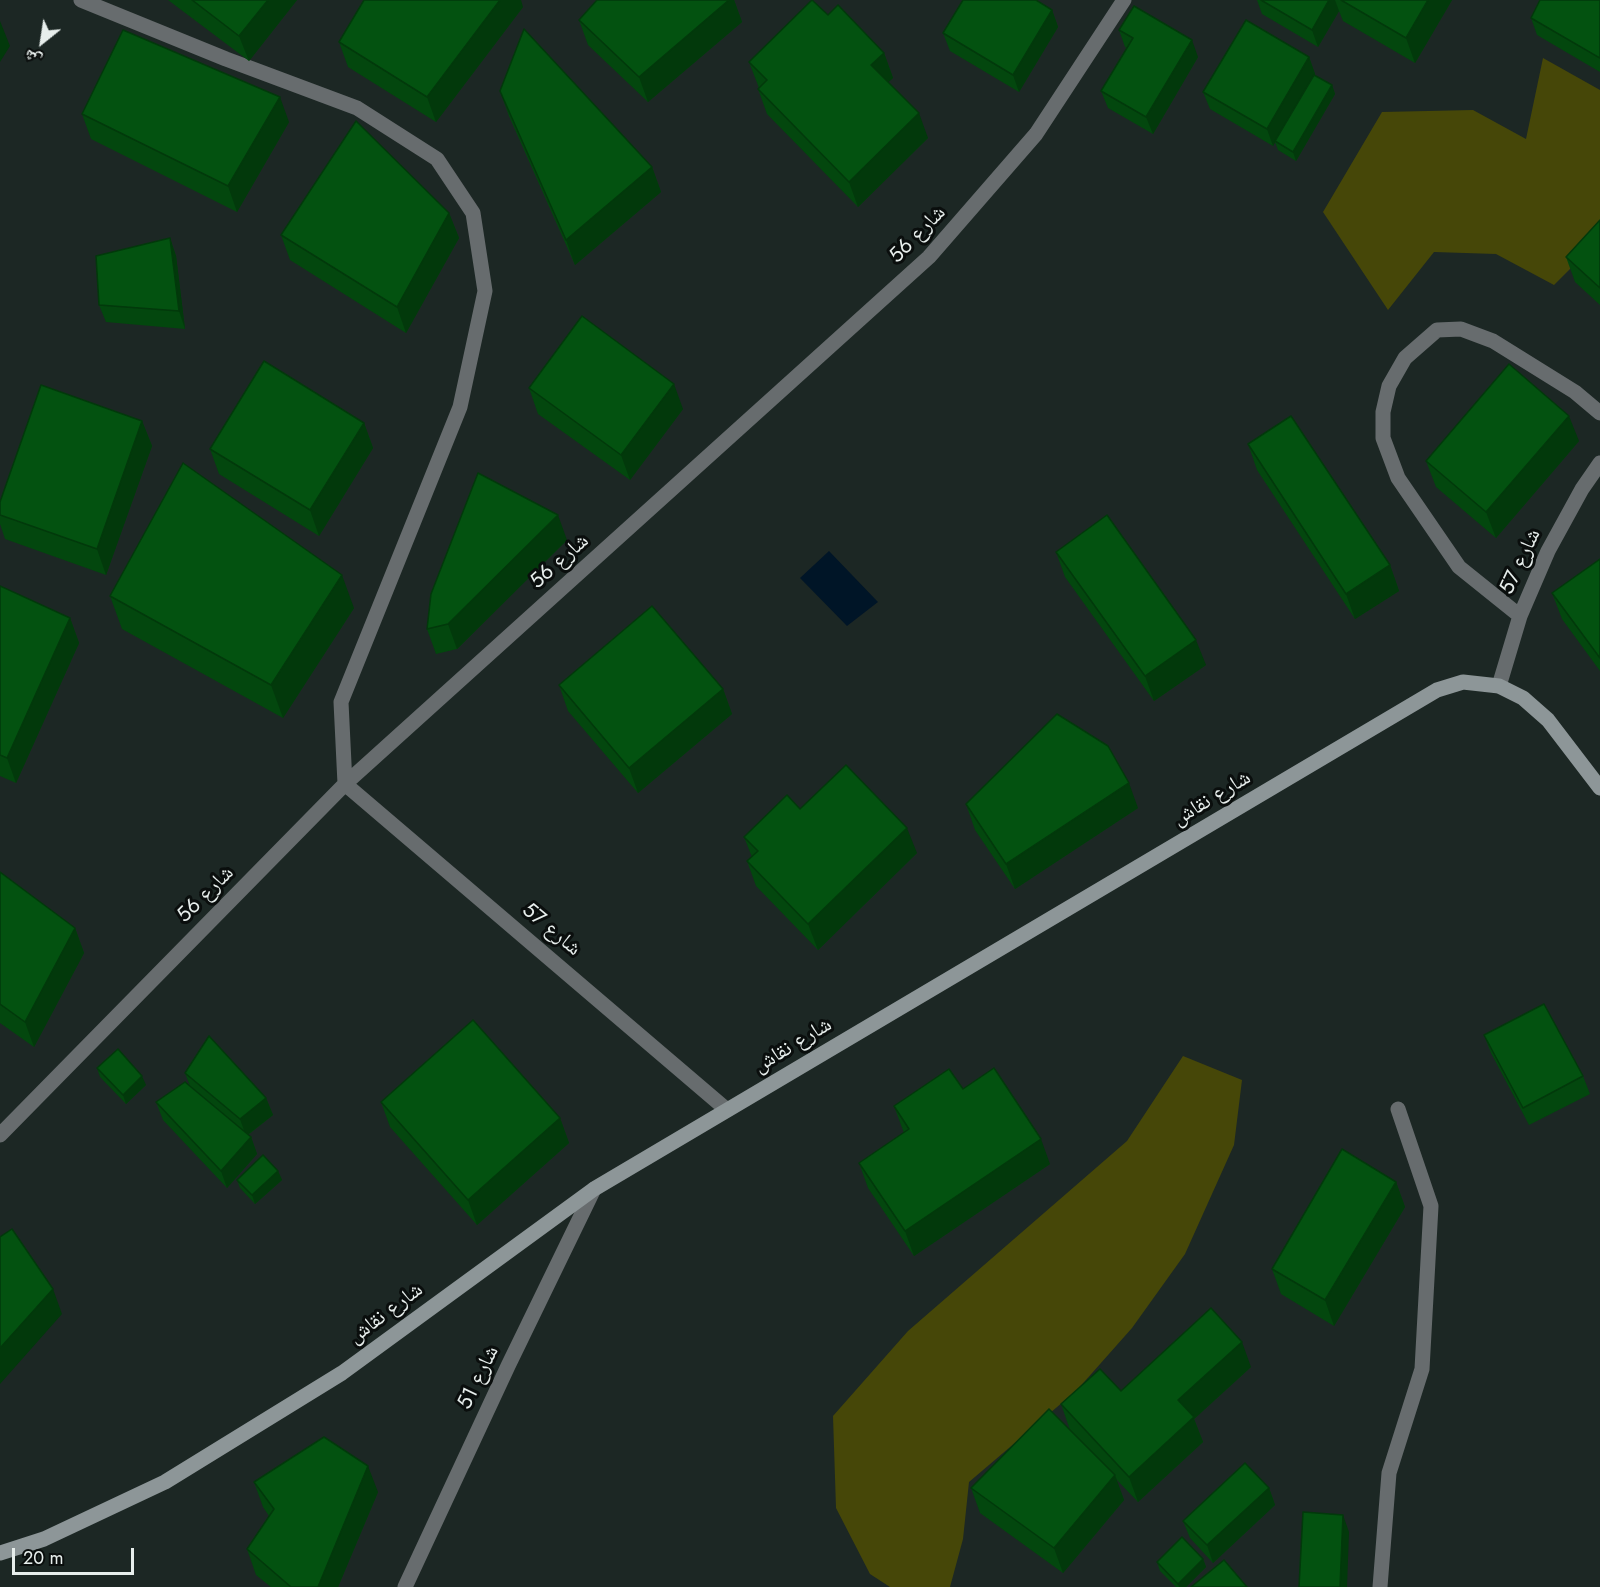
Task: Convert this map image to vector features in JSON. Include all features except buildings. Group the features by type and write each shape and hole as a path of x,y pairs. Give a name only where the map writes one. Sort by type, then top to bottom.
{"street":[{"path":"81,0 226,59 357,108 437,159 473,213 485,291 460,407 341,702 345,784"},
{"name":"شارع 56","path":"0,1135 345,784 929,257 1036,134 1124,0"},
{"path":"1520,616 1459,567 1398,478 1383,438 1383,412 1389,386 1405,358 1437,330 1461,329 1493,341 1575,392 1600,413"},
{"name":"شارع 57","path":"1499,686 1520,616 1548,551 1582,489 1600,463"},
{"name":"شارع نقاش","path":"0,1553 44,1539 165,1482 342,1373 594,1189 1437,690 1463,682 1499,686 1523,698 1548,720 1600,788"},
{"name":"شارع 57","path":"345,784 727,1110"},
{"path":"1380,1587 1389,1473 1422,1369 1431,1206 1398,1109"},
{"name":"شارع 51","path":"405,1587 493,1397 594,1189"}],"shaded area":[{"path":"1543,58 1600,90 1600,239 1554,285 1496,254 1434,252 1388,310 1323,212 1382,112 1473,110 1526,139"},
{"path":"1183,1056 1242,1080 1234,1145 1185,1254 1132,1328 1077,1390 969,1482 963,1539 950,1587 890,1587 870,1574 836,1508 833,1416 908,1331 1127,1141"}],"water":[{"path":"829,551 878,602 847,626 800,578"}]}
